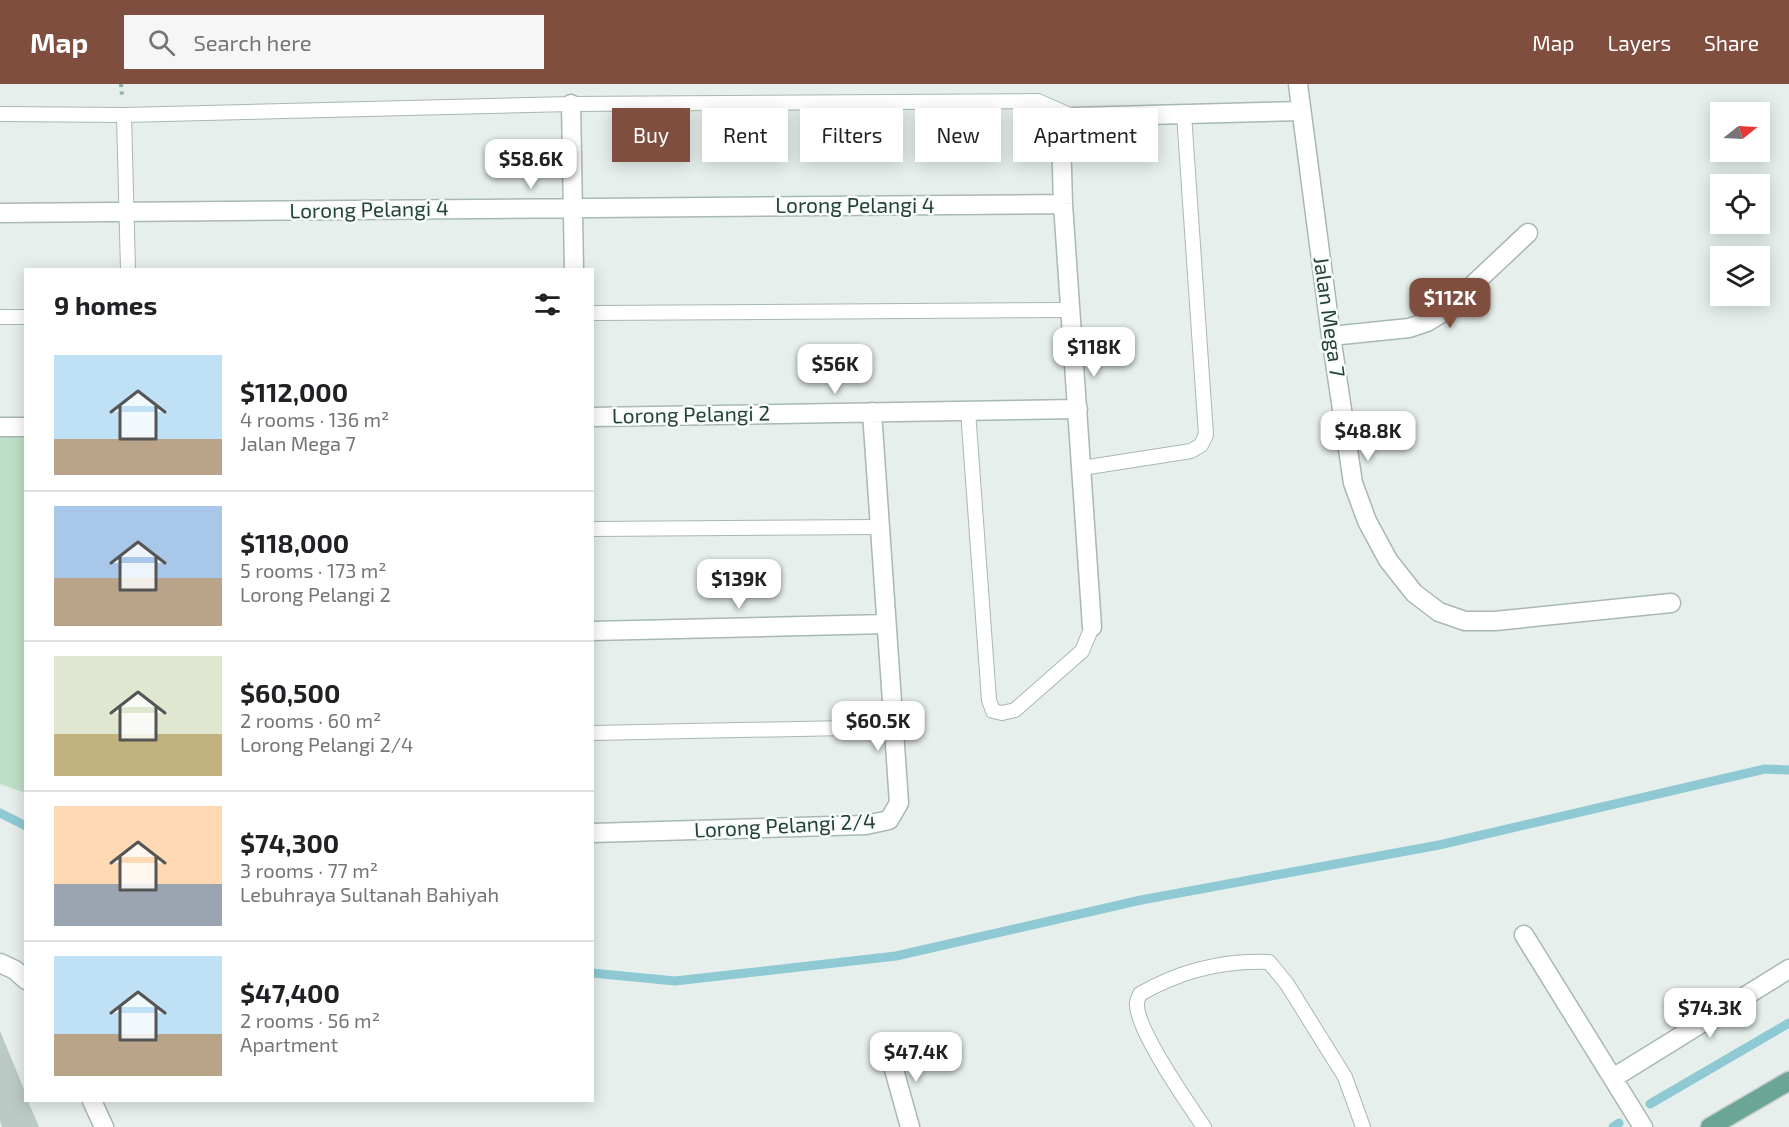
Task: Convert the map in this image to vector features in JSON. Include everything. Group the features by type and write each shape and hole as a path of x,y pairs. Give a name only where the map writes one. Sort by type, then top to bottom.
{"main road":[{"path":"1710,1127 1789,1081"}],"street":[{"name":"Jalan Mega 7","path":"1298,84 1353,483 1367,521 1388,560 1414,592 1439,612 1466,621 1495,621 1671,603"},
{"path":"571,104 574,268"},
{"path":"1158,115 1301,111"},
{"path":"1062,162 1092,627"},
{"name":"Lorong Pelangi 4","path":"0,213 1063,204"},
{"path":"1331,336 1409,328 1427,322 1445,311 1528,233"},
{"name":"Lorong Pelangi 2","path":"594,417 1078,409"},
{"name":"Lorong Pelangi 2/4","path":"594,833 866,825 889,820 899,803 872,412"},
{"path":"0,427 24,427"},
{"path":"594,631 886,624"},
{"path":"1524,935 1643,1127"},
{"path":"0,963 15,970 24,978"},
{"path":"1613,1078 1789,969"},
{"path":"888,1048 910,1127"},
{"path":"92,1102 104,1127"}],"lane":[{"path":"0,114 124,115 571,104 1038,101 1054,108"},
{"path":"1082,468 1191,451 1201,445 1206,435 1184,114"},
{"path":"124,115 128,268"},
{"path":"594,313 1071,310"},
{"path":"0,317 24,317"},
{"path":"968,411 989,700 993,711 1002,713 1015,710 1082,651 1092,627"},
{"path":"594,529 879,526"},
{"path":"594,733 895,727"},
{"path":"1204,1127 1171,1078 1148,1035 1137,1004 1140,994 1159,983 1211,966 1241,961 1269,962 1287,984 1345,1077 1363,1127"}],"green space":[{"path":"0,433 24,434 24,793 0,784"}],"building":[{"path":"0,1031 24,1089 24,1102 28,1102 39,1127 2,1127 0,1121"}],"waterway":[{"path":"594,973 675,981 896,956 1141,900 1439,845 1765,769 1789,770"},
{"path":"0,813 24,825"},
{"path":"1650,1104 1789,1023"},
{"path":"1613,1127 1619,1123"}]}
